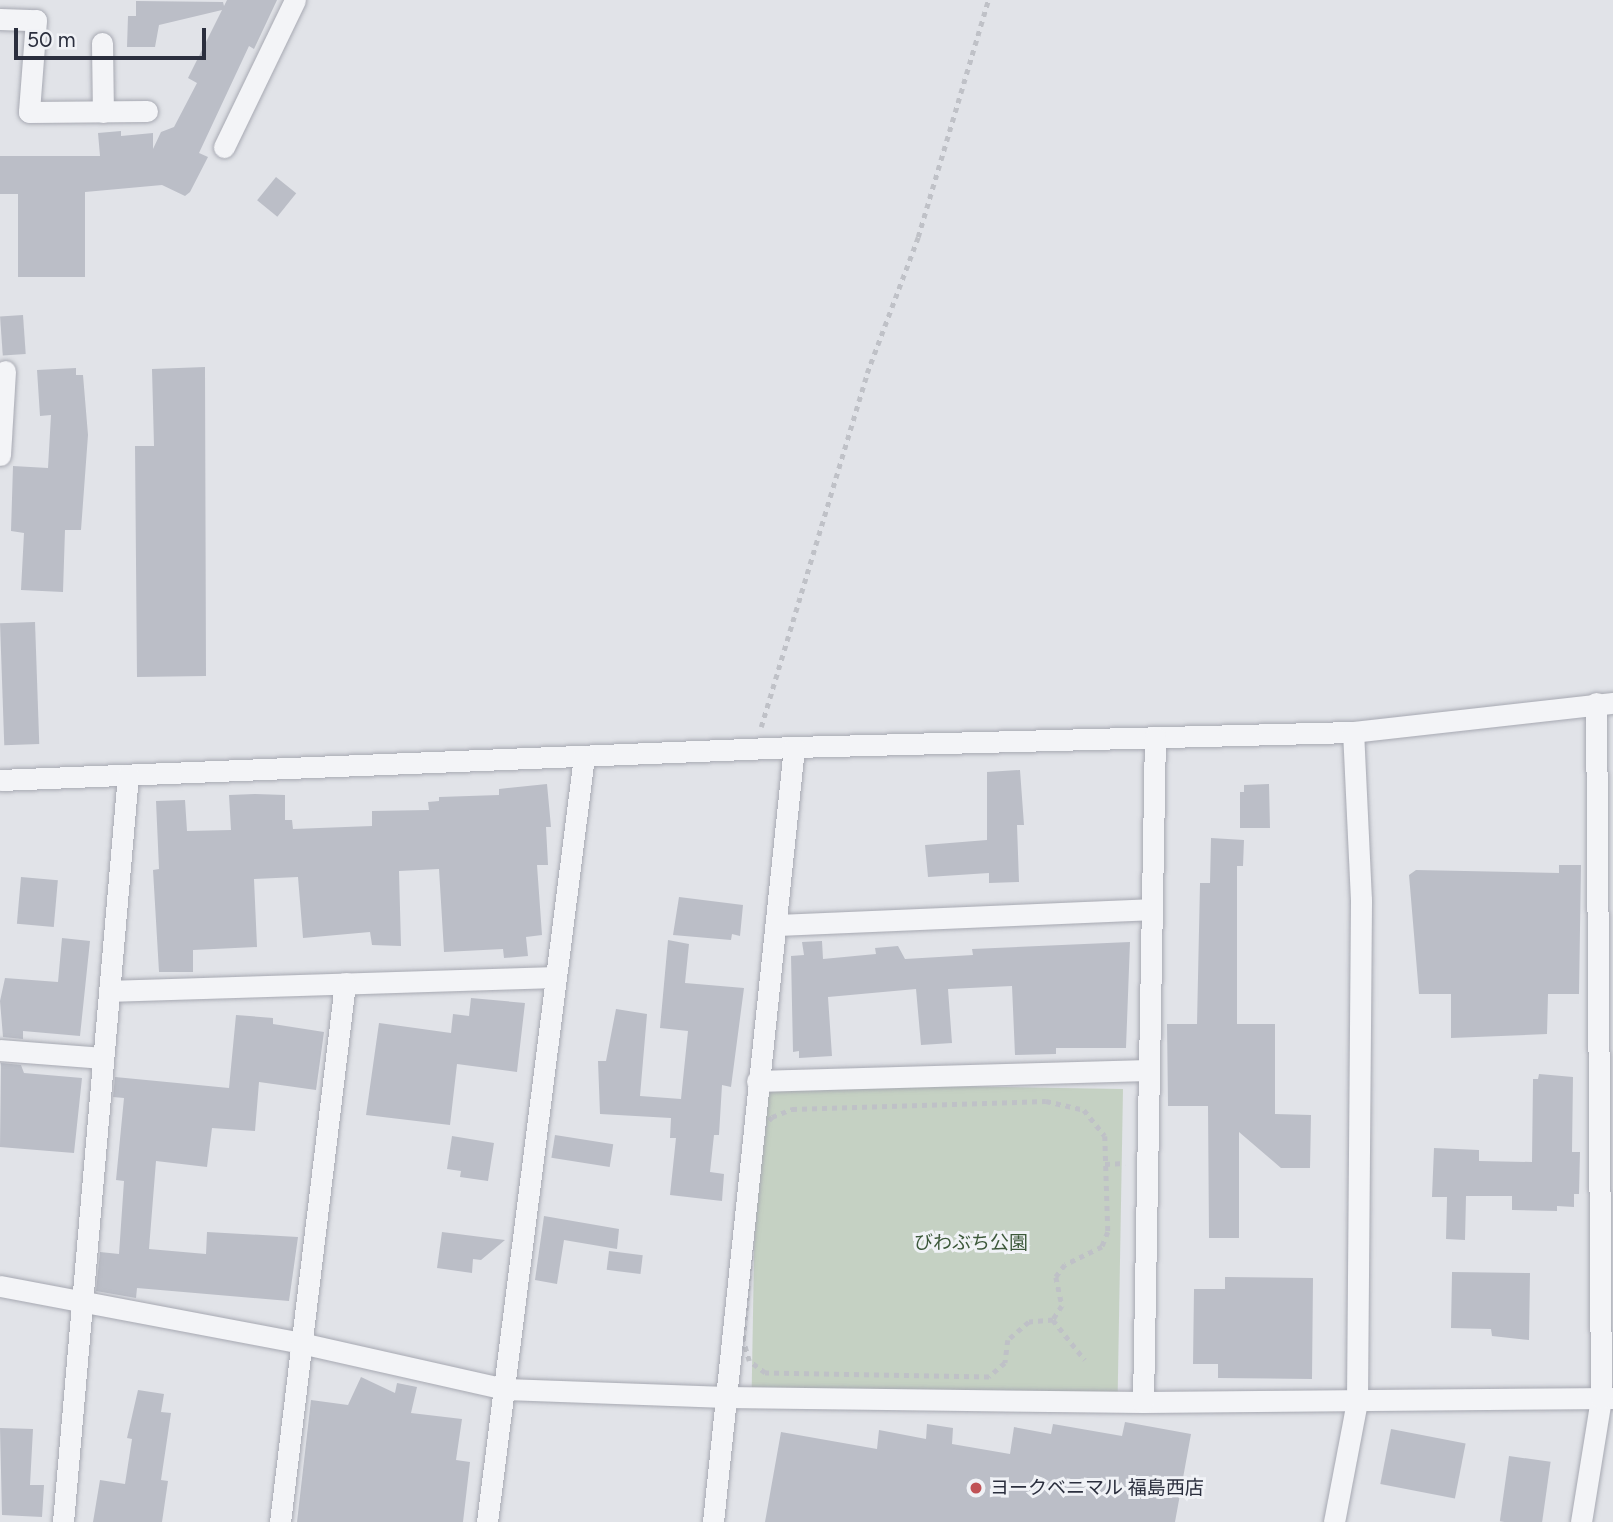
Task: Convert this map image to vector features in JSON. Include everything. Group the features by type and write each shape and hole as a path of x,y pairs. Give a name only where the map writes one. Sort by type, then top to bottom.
{"street":[{"path":"224,147 295,0"},
{"path":"0,19 36,20 29,112 147,111"},
{"path":"102,43 103,111"},
{"path":"0,455 5,371"},
{"path":"0,780 755,748 1353,732 1605,703 1607,1398 1581,1522"},
{"path":"1334,1522 1357,1401 1361,914 1353,732"},
{"path":"1143,1402 1155,737"},
{"path":"712,1522 794,747"},
{"path":"487,1522 584,756"},
{"path":"63,1522 128,775"},
{"path":"776,925 1151,909"},
{"path":"109,991 554,977"},
{"path":"280,1522 345,983"},
{"path":"0,1050 103,1058"},
{"path":"757,1081 1147,1070"},
{"path":"0,1286 301,1343 505,1389 726,1397 1143,1402 1607,1398"}],"path":[{"path":"755,748 780,654 867,373 918,237 988,0"},
{"path":"1046,1101 1084,1110 1097,1118 1105,1136 1108,1232 1102,1247 1065,1265 1056,1277 1062,1306 1053,1320 1030,1322 1008,1340 1005,1363 989,1377 765,1373 749,1361 743,1340 762,1127 792,1109 1046,1101"},
{"path":"1053,1320 1085,1360"}],"green space":[{"name":"びわぶち公園","path":"757,1083 1123,1089 1118,1394 752,1388"}],"building":[{"path":"227,0 277,0 254,49 249,46 199,153 208,157 190,192 185,196 162,185 85,192 85,277 18,277 18,194 0,194 0,156 100,156 98,133 121,131 121,136 153,133 153,149 161,132 174,127 197,83 188,78 222,10 159,25 155,47 127,47 128,16 136,16 136,1 223,2 224,6"},
{"path":"276,177 296,193 277,217 257,200"},
{"path":"23,315 26,354 3,356 0,317"},
{"path":"205,367 206,676 137,677 135,446 154,446 152,369"},
{"path":"76,368 76,375 83,375 88,435 81,530 65,530 63,592 21,590 24,533 11,531 13,466 48,468 51,415 40,416 37,370"},
{"path":"35,622 39,744 4,745 0,623"},
{"path":"1020,770 1024,825 1017,825 1019,882 989,883 989,873 928,877 925,845 987,840 987,772"},
{"path":"547,784 551,827 546,827 548,865 537,865 542,935 526,937 528,956 504,958 503,949 444,952 439,869 399,871 401,946 372,945 370,932 303,938 298,877 254,879 257,947 193,950 193,972 159,972 153,870 159,869 156,801 185,800 187,831 231,830 229,795 255,794 285,795 285,820 292,820 293,829 372,826 372,811 429,810 428,802 439,801 439,797 499,795 499,789"},
{"path":"1269,784 1270,828 1240,828 1240,792 1244,792 1244,785"},
{"path":"1211,838 1244,840 1243,866 1237,866 1237,1024 1275,1024 1275,1114 1311,1115 1310,1168 1281,1168 1239,1132 1239,1238 1209,1238 1208,1106 1168,1106 1167,1024 1197,1024 1200,883 1210,883"},
{"path":"1559,865 1581,865 1579,994 1548,994 1547,1034 1451,1038 1451,994 1419,994 1409,875 1416,870 1559,873"},
{"path":"21,877 58,880 54,927 17,924"},
{"path":"679,897 743,905 740,936 732,934 731,940 673,935"},
{"path":"62,938 90,941 80,1036 23,1031 23,1039 3,1037 0,1001 5,978 58,982"},
{"path":"668,940 689,944 685,983 744,988 731,1087 722,1085 719,1135 714,1135 710,1172 724,1174 722,1201 670,1195 676,1138 670,1138 671,1118 600,1114 598,1061 606,1061 616,1009 647,1014 640,1096 681,1099 688,1031 660,1028"},
{"path":"822,941 823,959 876,954 875,948 898,946 905,959 973,955 972,949 1130,942 1126,1048 1056,1048 1056,1054 1015,1055 1012,986 948,989 952,1043 921,1045 916,989 828,997 832,1056 799,1058 799,1051 793,1052 791,956 804,955 802,942"},
{"path":"471,998 525,1003 517,1072 457,1064 450,1125 366,1115 379,1023 451,1033 453,1014 469,1016"},
{"path":"236,1015 273,1018 273,1024 324,1032 316,1090 259,1082 255,1131 212,1128 207,1167 156,1161 149,1249 206,1254 207,1232 298,1237 289,1301 137,1288 136,1298 96,1291 100,1252 119,1254 124,1181 116,1180 124,1098 113,1097 115,1077 229,1088"},
{"path":"1,1063 21,1065 24,1073 82,1078 74,1153 0,1147"},
{"path":"1539,1074 1573,1077 1572,1152 1580,1152 1579,1194 1574,1194 1574,1207 1557,1206 1557,1211 1512,1210 1512,1196 1466,1196 1465,1240 1446,1239 1447,1197 1432,1197 1434,1148 1479,1150 1479,1161 1532,1162 1533,1079 1538,1079"},
{"path":"555,1135 613,1144 610,1167 551,1158"},
{"path":"452,1136 494,1143 488,1181 460,1177 461,1171 447,1169"},
{"path":"544,1216 619,1229 617,1249 564,1240 557,1284 535,1280"},
{"path":"442,1232 505,1240 481,1260 473,1259 472,1273 437,1268"},
{"path":"609,1251 643,1255 640,1274 607,1270"},
{"path":"1452,1272 1530,1273 1529,1340 1492,1336 1491,1329 1451,1328"},
{"path":"1225,1277 1313,1278 1312,1379 1218,1378 1218,1364 1193,1364 1194,1289 1225,1289"},
{"path":"361,1377 395,1393 397,1383 417,1387 411,1413 462,1419 456,1460 470,1462 463,1522 297,1522 311,1400 348,1405"},
{"path":"138,1390 164,1394 161,1412 171,1413 161,1480 168,1481 162,1522 93,1522 100,1480 125,1484 132,1439 127,1438"},
{"name":"ヨークベニマル 福島西店","path":"1125,1422 1191,1434 1175,1522 765,1522 781,1432 877,1449 879,1430 926,1439 927,1424 953,1428 952,1444 1010,1454 1014,1427 1051,1434 1053,1424 1122,1436"},
{"path":"0,1428 33,1429 30,1485 44,1485 42,1517 2,1515"},
{"path":"1391,1429 1466,1444 1455,1498 1380,1484"},
{"path":"1509,1456 1551,1462 1542,1522 1500,1521"}],"place":[{"name":"ヨークベニマル 福島西店","path":"976,1488"}]}
